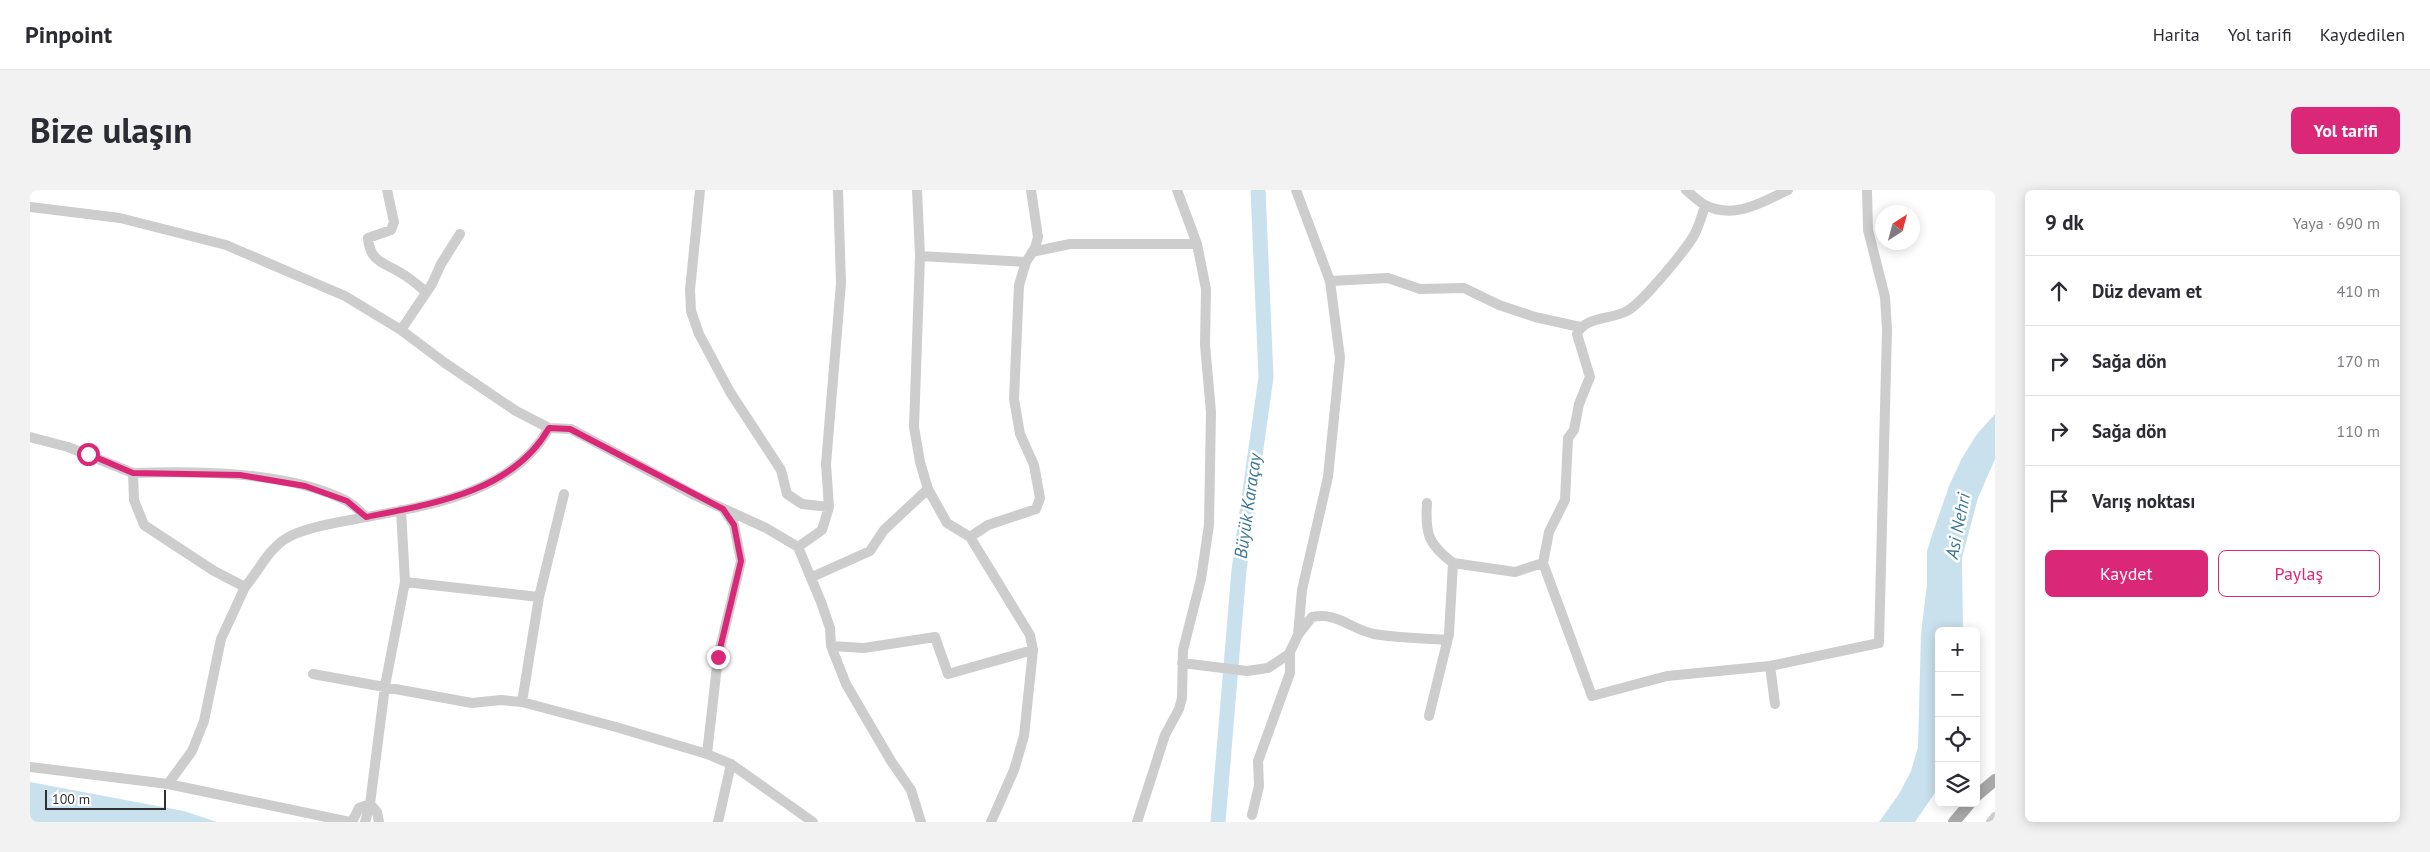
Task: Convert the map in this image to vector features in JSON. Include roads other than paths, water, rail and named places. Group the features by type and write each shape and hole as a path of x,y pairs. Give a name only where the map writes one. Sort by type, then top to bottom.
{"main road":[{"path":"1980,793 1995,780"},
{"path":"1954,822 1967,807"}],"street":[{"path":"387,190 394,222 391,230 368,238 369,250 380,263 407,277 426,292"},
{"path":"700,190 690,290 691,311 699,334 730,392 781,470 787,494 802,504 829,507"},
{"path":"798,547 822,530 829,507 826,464 841,283 838,190"},
{"path":"917,190 920,256 914,428 920,462 928,489 947,523 970,537 1030,635 1033,650 1024,736 1014,770 991,822"},
{"path":"970,537 988,525 1036,509 1040,498 1034,465 1020,434 1014,398 1019,284 1026,262 1038,237 1031,190"},
{"path":"1137,822 1165,735 1181,704 1183,650 1203,570 1209,525 1211,412 1205,345 1207,308 1203,268 1197,244 1177,190"},
{"path":"1296,190 1330,281 1340,358 1328,477 1302,590 1298,635"},
{"path":"1686,190 1705,205 1728,211 1739,211 1788,190"},
{"path":"1705,205 1702,218 1692,238 1638,303 1613,318 1593,320 1580,327 1577,334 1590,377 1579,404 1574,430 1568,438 1565,500 1549,532 1542,563 1592,696 1667,676 1770,666 1879,643 1887,330 1885,298 1868,230 1867,190"},
{"path":"30,207 120,218 226,245 346,296 401,330 516,412 549,428 570,429 723,509 766,528 798,547 812,576 830,628 831,646 846,684 891,761 911,790 921,822"},
{"path":"401,330 426,292 449,249 460,234"},
{"path":"1032,252 1070,244 1197,244"},
{"path":"920,256 1026,262"},
{"path":"1330,281 1388,278 1420,289 1464,288 1499,305 1535,317 1580,327"},
{"path":"168,784 192,751 204,721 221,639 245,587 271,551 289,536 336,522 402,510 453,497 494,482 523,460 542,442 549,428"},
{"path":"30,437 75,449 133,473 212,473 279,481 330,494 347,501 366,517"},
{"path":"133,473 134,500 144,525 214,571 245,587"},
{"path":"812,576 870,552 884,530 928,489"},
{"path":"522,702 539,597 564,494"},
{"path":"1427,503 1426,523 1428,537 1439,551 1453,563 1515,572 1542,563"},
{"path":"707,754 718,657 741,561 734,525 723,509"},
{"path":"364,822 370,804 385,686 404,582 402,510"},
{"path":"1428,716 1447,640 1452,608 1453,563"},
{"path":"404,582 539,597"},
{"path":"1252,815 1259,786 1258,761 1290,674 1290,653 1298,635 1312,617 1322,615 1339,618 1359,630 1375,634 1447,640"},
{"path":"831,646 864,648 935,637 948,674 1033,650"},
{"path":"1182,663 1247,671 1268,668 1290,653"},
{"path":"1770,666 1775,704"},
{"path":"313,674 472,703 501,700 522,702 707,754 731,764 813,822"},
{"path":"718,822 731,764"},
{"path":"30,767 168,784 351,822 360,808 370,804"},
{"path":"370,804 377,812 379,822"},
{"path":"1991,822 1995,817"}],"water":[{"name":"Asi Nehri","path":"1995,414 1995,459 1978,498 1962,558 1963,627 1935,627 1935,793 1915,822 1879,822 1899,794 1911,771 1918,747 1921,634 1927,584 1927,551 1949,486 1962,458 1977,434"},
{"path":"30,782 184,811 217,822 30,822"}],"waterway":[{"name":"Büyük Karaçay","path":"1218,822 1239,570 1266,377 1258,190"}]}
